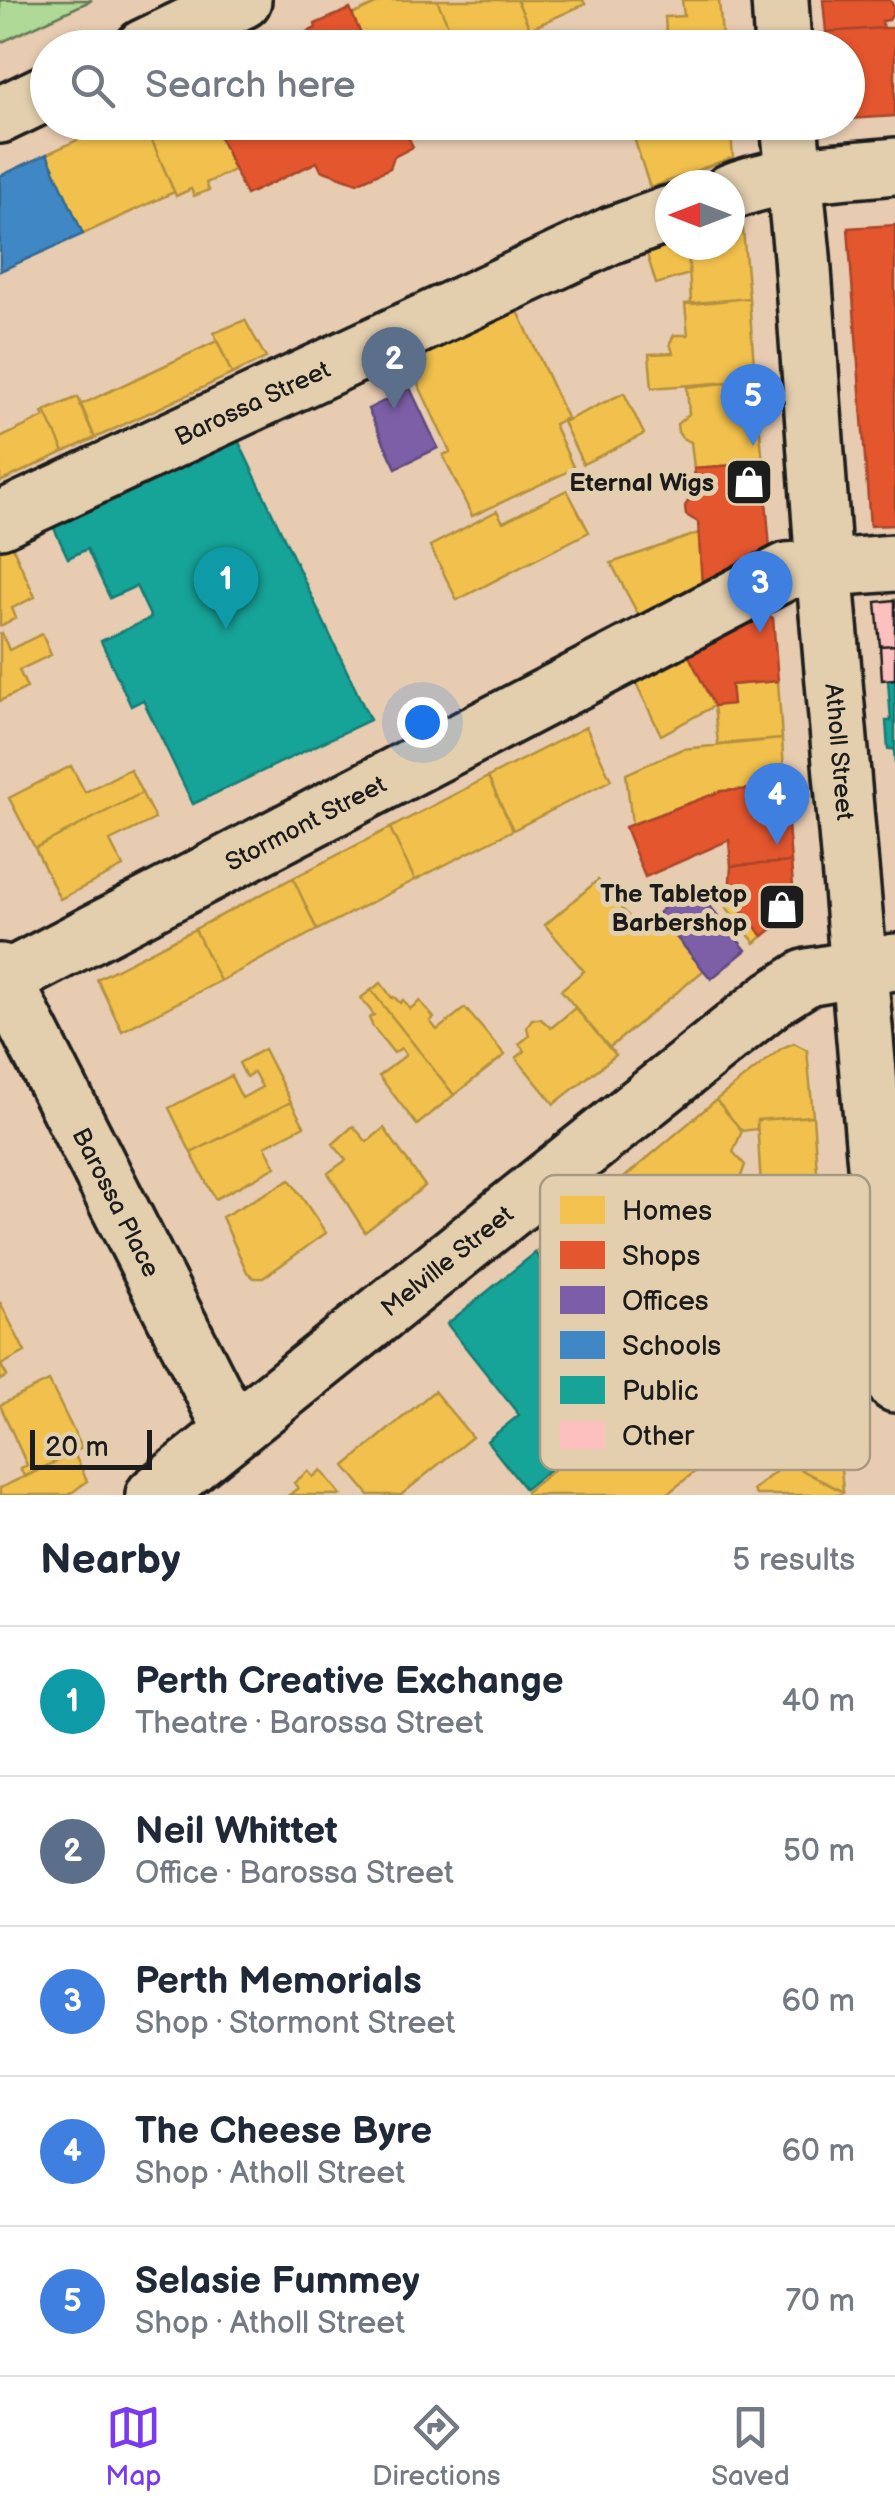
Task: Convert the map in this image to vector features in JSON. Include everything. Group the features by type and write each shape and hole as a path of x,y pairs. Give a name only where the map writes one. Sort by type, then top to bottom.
{"street":[{"path":"180,30 243,0"},
{"path":"780,0 782,30"},
{"path":"0,115 30,101"},
{"name":"Atholl Street","path":"791,140 824,567 878,965 895,1384"},
{"path":"745,187 795,176 895,166"},
{"name":"Barossa Street","path":"0,520 612,235 655,219"},
{"name":"Stormont Street","path":"2,976 787,571 895,563"},
{"name":"Melville Street","path":"553,1175 774,998 807,977 878,965"},
{"name":"Barossa Place","path":"2,976 233,1431"},
{"name":"Melville Street","path":"154,1495 540,1185"}],"green space":[{"path":"0,0 92,0 0,43"}],"building: Homes":[{"path":"384,0 437,0 450,30 359,30 352,15"},
{"path":"437,0 517,0 530,30 450,30"},
{"path":"517,0 583,0 585,4 530,29"},
{"path":"682,0 719,0 722,30 666,30 665,17 684,16"},
{"path":"77,140 152,140 174,192 83,234 47,154"},
{"path":"152,140 221,140 234,170 206,183 209,190 194,196 191,189 176,196"},
{"path":"635,140 732,140 733,157 698,170 655,170 655,186 650,188"},
{"path":"655,251 655,260 689,260 689,274 656,284 647,254"},
{"path":"745,252 749,298 691,304 689,260 745,260"},
{"path":"749,298 755,380 652,388 649,354 673,353 670,343 674,335 688,335 685,304"},
{"path":"517,309 567,418 554,424 574,469 472,516 443,455 450,452 407,360"},
{"path":"245,320 266,358 232,374 214,333"},
{"path":"217,341 232,374 95,438 80,405"},
{"path":"755,380 763,463 694,468 691,442 682,438 677,424 689,414 687,387"},
{"path":"624,393 644,434 583,464 563,422"},
{"path":"78,397 95,438 64,452 45,411"},
{"path":"45,411 64,452 0,482 0,438 44,417"},
{"path":"567,490 589,532 457,600 430,546 497,511 503,522"},
{"path":"699,533 702,585 639,616 611,563"},
{"path":"9,539 35,597 12,608 16,618 0,626 0,543"},
{"path":"0,634 9,650 42,634 51,655 19,670 27,688 0,701"},
{"path":"690,656 714,706 661,735 636,683"},
{"path":"778,681 782,739 718,744 714,706 733,704 731,685"},
{"path":"586,727 611,780 513,830 488,777"},
{"path":"782,739 785,787 722,791 632,824 626,774 682,749"},
{"path":"71,766 85,792 130,769 142,793 35,848 9,798"},
{"path":"488,777 513,830 415,880 390,828"},
{"path":"142,793 155,819 110,841 123,867 60,899 35,848"},
{"path":"390,828 415,880 317,930 293,878"},
{"path":"293,878 317,930 220,981 195,929"},
{"path":"598,880 639,929 657,914 704,970 609,1048 561,990 584,971 545,925"},
{"path":"729,896 763,936 755,943 722,902"},
{"path":"195,929 220,981 122,1031 97,979"},
{"path":"381,983 392,998 400,1003 403,1000 410,1009 420,1001 434,1018 430,1021 437,1030 465,1008 505,1055 454,1095 371,990"},
{"path":"371,990 454,1095 417,1125 379,1076 406,1055 401,1048 394,1053 373,1027 369,1018 374,1015 361,998"},
{"path":"575,1008 616,1055 554,1104 516,1058 525,1051 519,1044 529,1036 527,1027 532,1019 541,1019 551,1028"},
{"path":"794,1043 807,1050 813,1116 757,1120 757,1129 742,1131 716,1100 782,1048"},
{"path":"264,1049 291,1102 191,1153 169,1108 231,1076 242,1098 262,1087 254,1072 246,1077 239,1063"},
{"path":"716,1100 742,1131 733,1152 745,1165 741,1175 627,1175"},
{"path":"291,1102 304,1126 265,1146 276,1167 215,1199 191,1153"},
{"path":"813,1116 817,1175 760,1175 757,1120"},
{"path":"353,1126 367,1142 384,1128 425,1186 365,1232 328,1173 346,1160 333,1144"},
{"path":"290,1180 326,1233 263,1278 254,1278 247,1272 222,1217"},
{"path":"0,1302 25,1352 1,1365 7,1376 0,1380"},
{"path":"49,1381 82,1448 25,1477 20,1469 27,1465 0,1405"},
{"path":"434,1391 472,1437 401,1495 369,1495 345,1466"},
{"path":"74,1453 87,1481 69,1495 0,1495 0,1488"},
{"path":"321,1470 341,1495 289,1495 298,1488 294,1483 308,1471 313,1477"},
{"path":"554,1470 697,1470 666,1495 526,1492"},
{"path":"777,1470 802,1470 843,1492 756,1495 753,1490"},
{"path":"802,1470 841,1470 843,1492"}],"building: Shops":[{"path":"823,0 890,0 894,7 889,20 882,21 883,28 826,30"},
{"path":"350,9 359,30 312,30 315,24"},
{"path":"895,28 895,116 865,118 865,30 860,30"},
{"path":"221,140 410,140 413,147 394,157 390,168 357,183 321,170 317,162 246,195"},
{"path":"895,225 895,525 870,526 848,228"},
{"path":"763,463 770,549 702,585 698,522 686,515 685,506 696,496 694,468"},
{"path":"762,612 773,618 778,681 731,685 733,704 714,706 687,652"},
{"path":"785,787 791,862 731,866 729,840 645,877 625,827 722,791"},
{"path":"791,862 795,911 763,936 729,896 731,866"}],"building: Offices":[{"path":"410,388 438,448 396,468 368,409"},
{"path":"691,883 746,950 711,979 657,914"}],"building: Schools":[{"path":"47,154 83,234 0,271 0,176"}],"building: Public":[{"path":"237,438 370,720 193,804 143,700 131,706 101,641 151,618 136,586 110,598 87,549 68,558 53,526"},
{"path":"895,679 895,764 894,749 888,749 886,721 891,721 888,680"},
{"path":"535,1253 540,1259 540,1470 549,1470 525,1489 487,1441 519,1415 447,1324"}],"building: Other":[{"path":"895,600 895,645 880,646 876,602"},
{"path":"895,645 895,679 882,680 880,646"}],"place":[{"name":"Neil Whittet","path":"394,409"},
{"name":"Selasie Fummey","path":"753,446"},
{"name":"Eternal Wigs","path":"749,482"},
{"name":"Perth Creative Exchange","path":"226,629"},
{"name":"Perth Memorials","path":"760,633"},
{"name":"The Cheese Byre","path":"777,845"},
{"name":"The Tabletop Barbershop","path":"782,907"}]}
